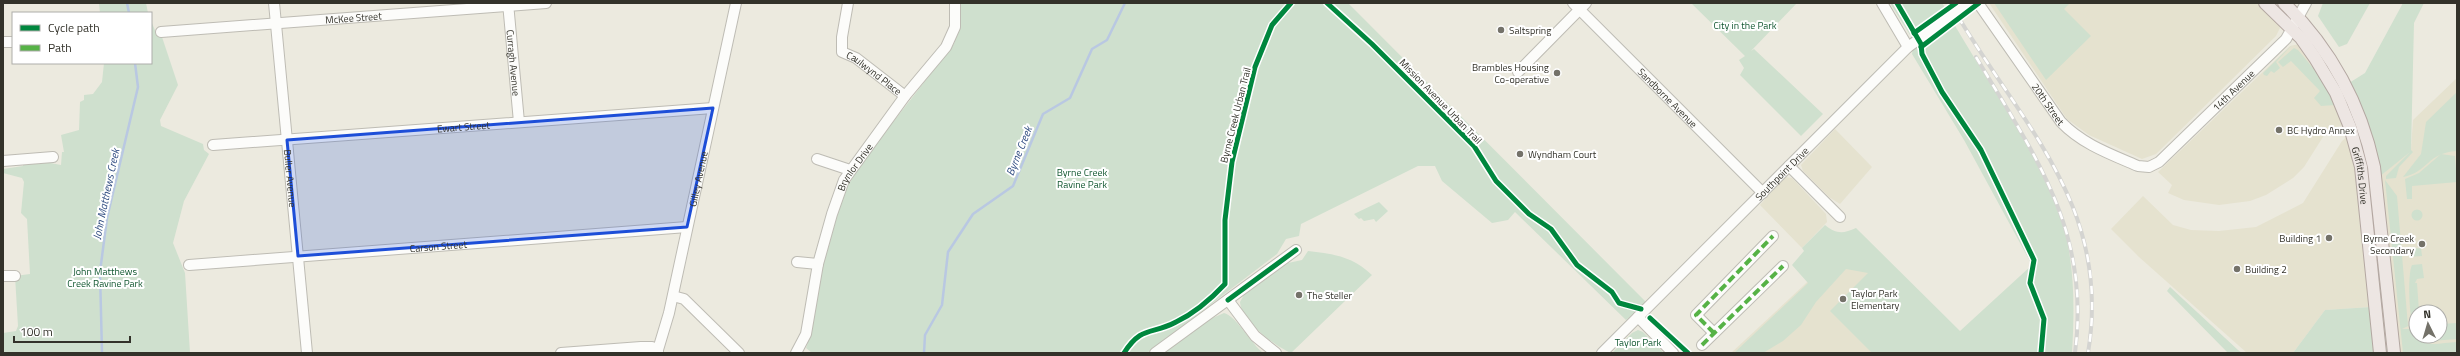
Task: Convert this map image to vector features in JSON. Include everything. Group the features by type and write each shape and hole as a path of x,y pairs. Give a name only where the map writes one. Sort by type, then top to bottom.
{"main road":[{"name":"Griffiths Drive","path":"2265,3 2292,29 2315,58 2336,93 2357,147 2361,167 2380,353"},
{"name":"Griffiths Drive","path":"2284,3 2324,47 2334,63 2359,116 2369,142 2374,167 2394,353"}],"street":[{"name":"Buller Avenue","path":"274,3 307,353"},
{"name":"McKee Street","path":"161,32 508,4 546,3"},
{"name":"Gilley Avenue","path":"658,352 673,296 736,3"},
{"name":"Caulwynd Place","path":"848,3 842,37 842,52 856,58 905,96"},
{"name":"Brynlor Drive","path":"796,353 806,334 818,264 834,206 850,170 905,96 950,40 956,21 955,3"},
{"path":"1882,3 1908,47"},
{"name":"Southpoint Drive","path":"1602,353 1908,47 1969,3"},
{"name":"20th Street","path":"1978,3 2048,105 2072,134 2094,147 2138,166 2149,167"},
{"name":"14th Avenue","path":"2149,167 2159,162 2286,39 2306,3"},
{"name":"Curragh Avenue","path":"508,4 519,122"},
{"path":"1518,72 1580,5"},
{"name":"Sandborne Avenue","path":"1580,5 1763,193"},
{"name":"Ewart Street","path":"213,145 713,108"},
{"path":"3,160 53,157"},
{"path":"817,159 850,170"},
{"path":"1789,166 1840,217"},
{"name":"Carson Street","path":"188,265 687,228"},
{"path":"1714,333 1696,315 1774,236"},
{"path":"1155,353 1296,250"},
{"path":"797,262 818,264"},
{"path":"1702,345 1783,266"},
{"path":"3,276 15,276"},
{"path":"673,296 684,299 739,353"},
{"path":"1228,300 1255,336 1276,353"},
{"path":"1638,317 1673,353"},
{"path":"561,353 641,347 652,347 658,352"}],"highlighted area":[{"path":"713,108 687,227 298,256 287,140"}],"shaded area":[{"path":"1989,3 2259,3 2277,20 2280,28 2276,36 2156,154 2142,159 2089,135 2067,119"},
{"path":"2299,44 2313,60 2344,125 2328,129 2304,167 2293,178 2266,195 2250,201 2219,205 2184,200 2168,193 2172,185 2158,172 2290,46"},
{"name":"Byrne Creek Secondary","path":"2457,78 2457,353 2398,353 2379,177 2411,150 2413,120"},
{"path":"1835,129 1872,167 1840,204 1829,197 1803,171 1801,165"},
{"path":"2349,135 2354,150 2371,307 2325,310 2293,353 2247,353 2139,257 2111,229 2143,196 2173,225 2191,230 2219,231 2256,227 2303,203 2342,141"},
{"path":"1785,177 1792,178 1826,214 1827,222 1802,248 1760,205"},
{"name":"Taylor Park Elementary","path":"1846,246 1939,344 1931,353 1731,353"}],"green space":[{"path":"99,3 146,3 148,12 100,12"},
{"name":"Byrne Creek Ravine Park","path":"960,3 1348,3 1647,303 1626,320 1515,212 1508,220 1492,223 1442,181 1435,166 1418,166 1301,224 1299,236 1286,239 1277,254 1147,353 812,353 806,348 811,334 823,266 844,192 865,158 954,44 960,20"},
{"name":"City in the Park","path":"1691,3 1797,3 1751,51 1754,49 1823,114 1801,136 1740,75 1744,68 1739,60 1745,56"},
{"path":"1890,3 1942,3 1946,9 1918,32 1910,35"},
{"path":"1994,3 2070,3 2064,9 2091,36 2046,80"},
{"path":"2323,3 2370,3 2347,44 2339,47 2318,16"},
{"path":"2403,3 2424,3 2414,23 2411,150 2413,152 2399,167 2396,178 2386,179 2386,176 2410,152 2379,177 2349,83 2365,73"},
{"name":"John Matthews Creek Ravine Park","path":"152,23 157,35 162,37 178,85 160,120 161,126 203,144 204,150 209,154 184,201 173,243 185,273 190,353 3,353 3,333 16,331 18,326 15,276 30,274 27,219 21,213 24,182 22,178 3,173 3,169 23,166 23,163 45,162 61,165 62,152 64,152 61,135 79,130 80,102 84,100 84,95 93,94 102,82 104,64 152,64"},
{"path":"1954,24 2009,113 2047,182 2057,206 2067,242 2072,279 2072,353 1872,353 1830,311 1868,273 1846,269 1816,302 1801,325 1783,341 1763,353 1734,353 1808,283 1792,265 1804,251 1802,248 1825,225 1840,232 1856,228 1960,331 2032,265 1964,140 1912,54 1913,49"},
{"path":"2292,45 2276,62 2280,68 2274,73 2271,71 2267,76 2264,75 2263,73"},
{"path":"2294,48 2298,50 2313,68 2316,66 2335,105 2321,106 2314,98 2320,91 2291,61 2283,67 2278,62"},
{"path":"2336,82 2351,108 2368,156 2389,353 2385,353 2365,163"},
{"path":"2457,92 2457,151 2439,155 2412,175 2403,177 2421,154 2426,122"},
{"path":"2441,154 2455,156 2457,182 2412,186 2412,199 2407,199 2405,179 2419,173"},
{"path":"2385,180 2397,196 2408,326 2402,329 2408,329 2408,344 2448,344 2457,342 2457,353 2403,353"},
{"path":"1379,202 1388,211 1376,222 1374,219 1364,221 1361,218 1359,219 1354,214"},
{"path":"2417,209 2421,211 2423,215 2421,219 2417,221 2413,219 2411,215 2413,211"},
{"path":"2410,245 2410,249 2421,248 2422,256 2409,257"},
{"name":"The Steller","path":"1308,251 1326,253 1350,260 1372,275 1291,353 1276,345 1252,324 1246,317 1240,302 1244,295 1288,263 1302,260"},
{"path":"2422,264 2424,278 2417,279 2415,283 2417,283 2418,304 2410,304 2410,270 2412,265"},
{"path":"2170,287 2242,353 2228,353 2167,291"},
{"path":"2371,307 2377,353 2293,353 2325,310"},
{"path":"1224,313 1238,324 1263,353 1164,353 1208,320"},
{"path":"2457,323 2457,339 2448,340 2448,324"},
{"name":"Taylor Park","path":"1638,330 1643,332 1664,353 1612,353 1632,333"}],"waterway":[{"name":"John Matthews Creek","path":"127,3 129,12"},
{"name":"Byrne Creek","path":"924,353 925,335 942,305 948,252 973,214 1013,186 1043,114 1070,98 1092,49 1107,40 1125,3"},
{"name":"John Matthews Creek","path":"102,353 100,272 107,218 138,87 135,64"}],"railway":[{"path":"1950,3 1976,46 2030,127 2054,167 2073,208 2087,252 2092,300 2088,353"},
{"path":"1976,57 2019,128 2054,196 2066,232 2075,269 2078,309 2075,353"}],"marked path":[{"path":"1714,333 1696,315 1773,236"},
{"path":"1702,345 1783,266"}],"cycle path":[{"name":"Byrne Creek Urban Trail","path":"1124,353 1136,338 1142,334 1168,326 1190,314 1225,284 1225,220 1232,162 1255,67 1272,25 1291,3"},
{"name":"Mission Avenue Urban Trail","path":"1327,3 1372,44 1474,146 1496,181 1529,214 1551,229 1577,265 1612,292 1619,303 1641,309"},
{"path":"1897,3 1921,44 1922,54 1942,92 1981,150 2034,260 2030,283 2044,319 2041,353"},
{"path":"1914,33 1956,3"},
{"path":"1921,47 1979,3"},
{"path":"1228,300 1296,250"},
{"path":"1650,318 1688,353"}],"place":[{"name":"Saltspring","path":"1501,30"},
{"name":"Brambles Housing Co-operative","path":"1557,73"},
{"name":"BC Hydro Annex","path":"2279,130"},
{"name":"Wyndham Court","path":"1520,154"},
{"name":"Building 1","path":"2329,238"},
{"name":"Byrne Creek Secondary","path":"2422,244"},
{"name":"Building 2","path":"2237,269"},
{"name":"The Steller","path":"1299,295"},
{"name":"Taylor Park Elementary","path":"1843,299"}]}
